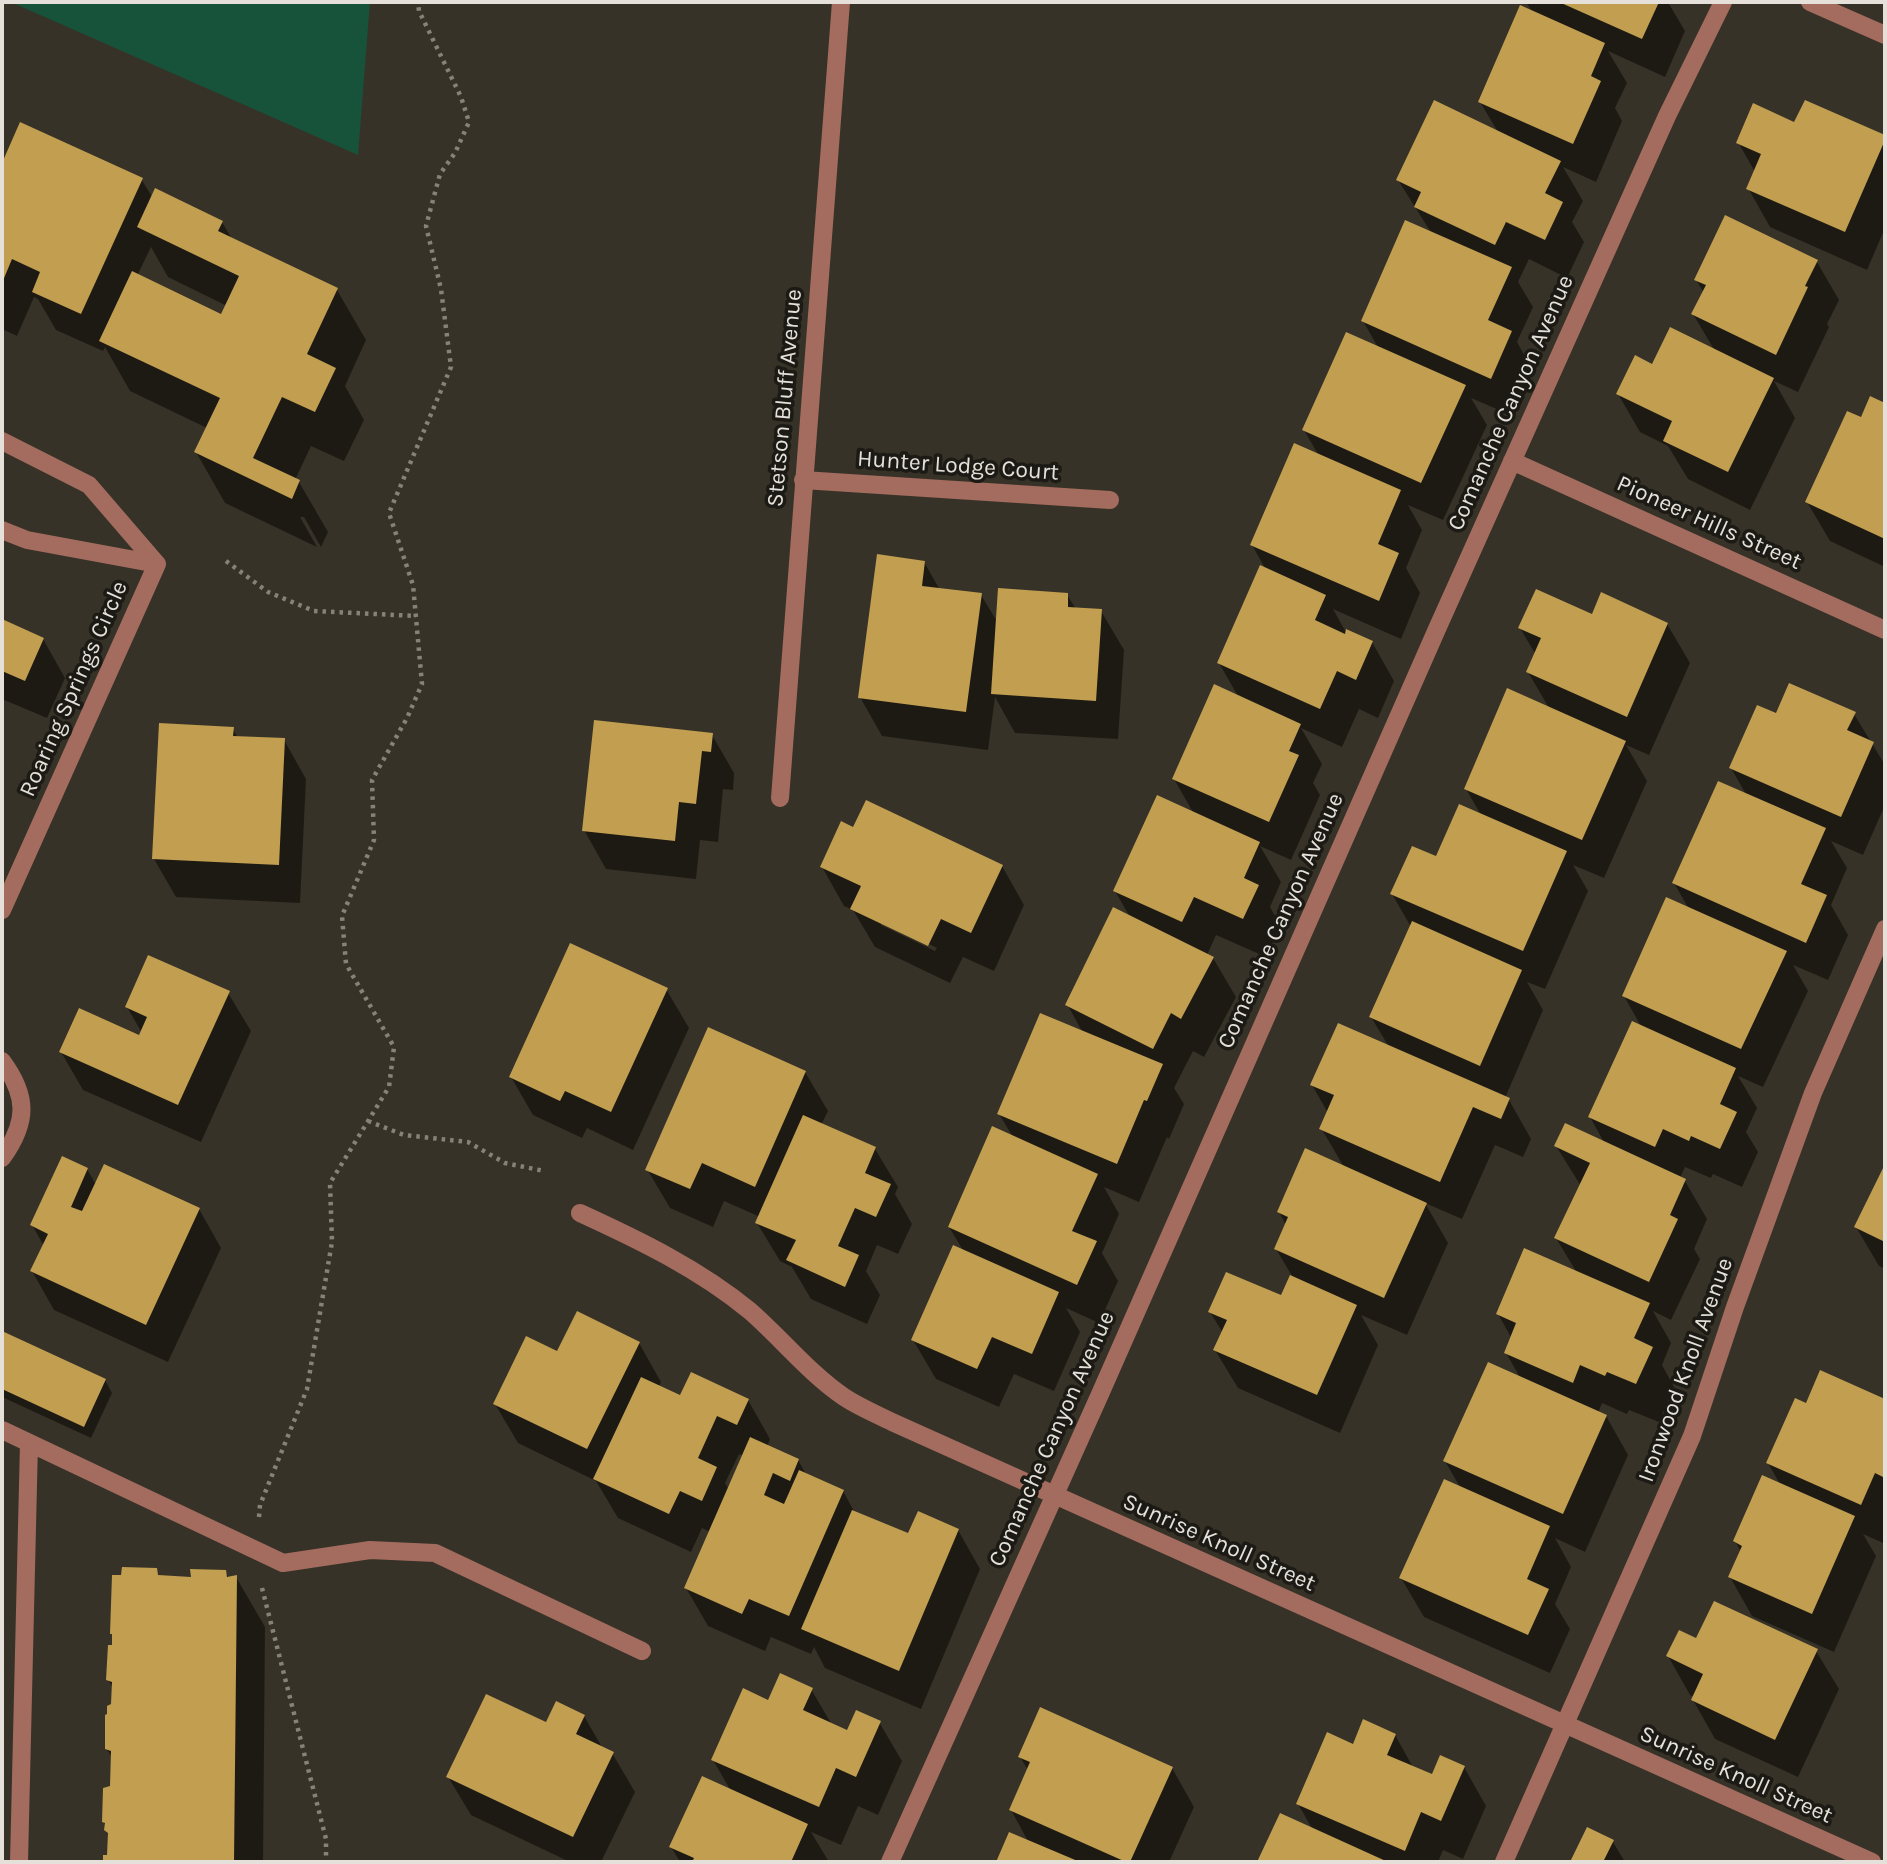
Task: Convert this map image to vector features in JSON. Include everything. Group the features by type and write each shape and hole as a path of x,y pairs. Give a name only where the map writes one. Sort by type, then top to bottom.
{"street":[{"name":"Stetson Bluff Avenue","path":"780,798 841,2"},
{"name":"Comanche Canyon Avenue","path":"890,1862 1512,461 1667,116 1723,2"},
{"path":"1811,2 1885,35"},
{"path":"2,441 89,485 158,564"},
{"name":"Pioneer Hills Street","path":"1512,461 1885,630"},
{"name":"Hunter Lodge Court","path":"803,480 1110,500"},
{"path":"2,530 27,540 158,564"},
{"name":"Roaring Springs Circle","path":"2,910 158,564"},
{"name":"Ironwood Knoll Avenue","path":"1504,1862 1692,1436 1735,1307 1813,1093 1885,929"},
{"path":"2,1061 15,1078 22,1099 22,1121 14,1142 2,1158"},
{"name":"Sunrise Knoll Street","path":"580,1213 646,1244 705,1279 750,1312 845,1398 892,1422 1872,1862"},
{"path":"2,1430 283,1563 370,1550 435,1553 642,1651"},
{"path":"19,1862 29,1443"}],"path":[{"path":"326,1862 326,1839 262,1591 256,1550 260,1505 307,1389 332,1242 330,1183 389,1087 394,1047 346,964 342,916 374,840 372,780 407,718 422,684 414,584 389,513 451,367 441,289 426,226 440,174 455,153 469,122 461,97 419,11 418,2"},
{"path":"226,561 268,592 314,611 416,616"},
{"path":"368,1121 404,1135 468,1142 505,1163 544,1171"}],"green space":[{"path":"370,2 358,155 13,3"}],"building":[{"path":"1559,2 1659,2 1642,39"},
{"path":"1520,5 1605,43 1591,76 1601,81 1573,144 1478,102"},
{"path":"1434,100 1561,161 1545,193 1563,202 1545,240 1506,222 1495,245 1414,207 1421,192 1396,180"},
{"path":"1805,100 1885,135 1845,232 1746,189 1761,154 1736,143 1753,103 1794,122"},
{"path":"20,122 143,178 81,314 32,292 40,272 12,259 2,283 2,163"},
{"path":"155,188 223,221 218,231 338,288 307,354 336,368 315,412 282,397 253,458 300,480 292,499 194,452 220,398 99,341 132,271 221,314 239,276 137,227"},
{"path":"1725,215 1818,260 1776,355 1691,314 1706,285 1694,280"},
{"path":"1405,220 1512,267 1488,320 1512,331 1491,379 1361,321"},
{"path":"1670,327 1774,378 1728,472 1663,441 1672,421 1616,394 1635,355 1652,364"},
{"path":"1346,332 1466,385 1421,483 1302,430"},
{"path":"1870,396 1885,403 1885,539 1805,502 1847,411 1861,417"},
{"path":"1294,443 1401,490 1378,544 1399,553 1379,601 1250,545"},
{"path":"877,554 925,561 922,586 982,593 966,712 858,698"},
{"path":"1260,565 1326,595 1315,620 1345,634 1346,629 1373,641 1356,680 1337,671 1320,709 1217,663"},
{"path":"998,588 1068,593 1068,607 1102,609 1096,701 991,694"},
{"path":"1536,589 1592,614 1601,592 1668,623 1627,717 1526,672 1541,638 1518,628"},
{"path":"2,619 44,638 25,681 2,671"},
{"path":"1789,683 1856,712 1847,730 1874,742 1841,817 1729,768 1757,705 1776,713"},
{"path":"1214,684 1301,724 1289,751 1299,755 1269,822 1172,779"},
{"path":"1507,688 1626,741 1582,840 1464,789"},
{"path":"594,720 713,733 711,752 702,751 696,804 679,802 675,841 582,831"},
{"path":"159,723 234,727 233,736 285,738 279,865 152,859"},
{"path":"1718,781 1826,828 1801,884 1827,895 1806,943 1672,883"},
{"path":"1157,795 1260,842 1244,878 1259,885 1243,919 1194,897 1182,922 1113,891"},
{"path":"866,800 1003,865 971,933 941,919 928,946 850,909 861,886 820,867 841,821 853,827"},
{"path":"1459,804 1567,851 1523,951 1390,894 1412,846 1436,856"},
{"path":"1666,897 1787,951 1741,1049 1622,996"},
{"path":"1113,907 1214,957 1181,1019 1171,1013 1153,1049 1065,1005"},
{"path":"1412,921 1522,970 1480,1066 1369,1017"},
{"path":"570,943 668,988 611,1112 565,1091 560,1101 509,1077"},
{"path":"148,955 230,991 178,1105 59,1052 79,1008 139,1035 147,1017 125,1007"},
{"path":"1040,1013 1163,1064 1147,1101 1144,1100 1117,1164 997,1114"},
{"path":"1632,1021 1736,1068 1720,1104 1737,1112 1720,1149 1691,1136 1689,1141 1663,1129 1655,1147 1588,1117"},
{"path":"1338,1023 1510,1098 1501,1119 1473,1107 1440,1182 1319,1129 1334,1095 1310,1085"},
{"path":"708,1027 806,1071 755,1187 702,1163 690,1189 645,1170"},
{"path":"803,1115 876,1147 865,1173 891,1184 876,1217 855,1208 838,1246 859,1255 845,1287 786,1260 796,1240 755,1223"},
{"path":"1565,1123 1686,1179 1670,1215 1678,1219 1649,1282 1554,1238 1590,1163 1554,1146"},
{"path":"992,1126 1098,1174 1072,1231 1097,1241 1077,1285 948,1227"},
{"path":"1305,1148 1427,1203 1384,1298 1274,1249 1288,1217 1277,1212"},
{"path":"62,1156 88,1168 71,1207 82,1211 104,1164 200,1208 146,1325 30,1271 48,1234 30,1225"},
{"path":"1885,1164 1885,1242 1854,1227"},
{"path":"953,1245 1059,1292 1032,1354 992,1337 977,1369 911,1340"},
{"path":"1524,1248 1650,1303 1634,1338 1653,1347 1636,1384 1607,1372 1605,1376 1580,1365 1573,1383 1504,1353 1516,1323 1496,1314"},
{"path":"1226,1272 1281,1295 1290,1275 1357,1305 1317,1395 1213,1350 1227,1320 1208,1312"},
{"path":"577,1311 640,1342 587,1449 493,1404 526,1336 557,1351"},
{"path":"2,1331 106,1379 84,1427 2,1389"},
{"path":"1488,1362 1607,1415 1563,1514 1443,1461"},
{"path":"1820,1370 1885,1399 1885,1478 1875,1473 1861,1505 1766,1463 1795,1398 1806,1403"},
{"path":"691,1372 749,1399 737,1425 717,1416 698,1458 717,1467 702,1501 680,1491 669,1514 593,1479 641,1377 680,1395"},
{"path":"750,1437 799,1459 790,1481 773,1473 764,1495 784,1504 799,1470 844,1490 789,1616 749,1599 742,1614 684,1588"},
{"path":"1762,1475 1855,1516 1812,1614 1728,1577 1742,1546 1733,1541"},
{"path":"1444,1479 1550,1526 1527,1579 1549,1589 1528,1635 1399,1578"},
{"path":"852,1510 908,1533 918,1511 959,1529 899,1671 801,1629"},
{"path":"122,1567 157,1568 158,1575 191,1577 190,1569 226,1570 227,1577 237,1575 234,1862 103,1862 103,1855 107,1855 108,1833 104,1830 105,1823 102,1822 103,1788 110,1786 111,1751 105,1749 105,1715 107,1706 111,1704 112,1682 106,1680 108,1645 112,1645 112,1575 121,1575"},
{"path":"1714,1601 1818,1649 1775,1740 1691,1700 1703,1674 1666,1656 1679,1630 1696,1638"},
{"path":"780,1673 813,1688 803,1710 847,1730 856,1710 881,1721 856,1777 836,1768 819,1807 711,1760 743,1688 768,1700"},
{"path":"486,1694 546,1722 556,1701 585,1715 576,1734 614,1752 573,1837 446,1777"},
{"path":"1040,1707 1173,1767 1130,1862 1009,1810 1030,1762 1018,1757"},
{"path":"1363,1719 1396,1734 1387,1755 1432,1774 1440,1755 1465,1766 1441,1821 1421,1812 1405,1851 1296,1804 1327,1732 1353,1744"},
{"path":"702,1776 808,1824 791,1862 692,1862 694,1858 669,1847"},
{"path":"1280,1813 1388,1862 1257,1862"},
{"path":"1587,1827 1614,1840 1603,1862 1570,1862"},
{"path":"1009,1832 1080,1862 996,1862"}]}
